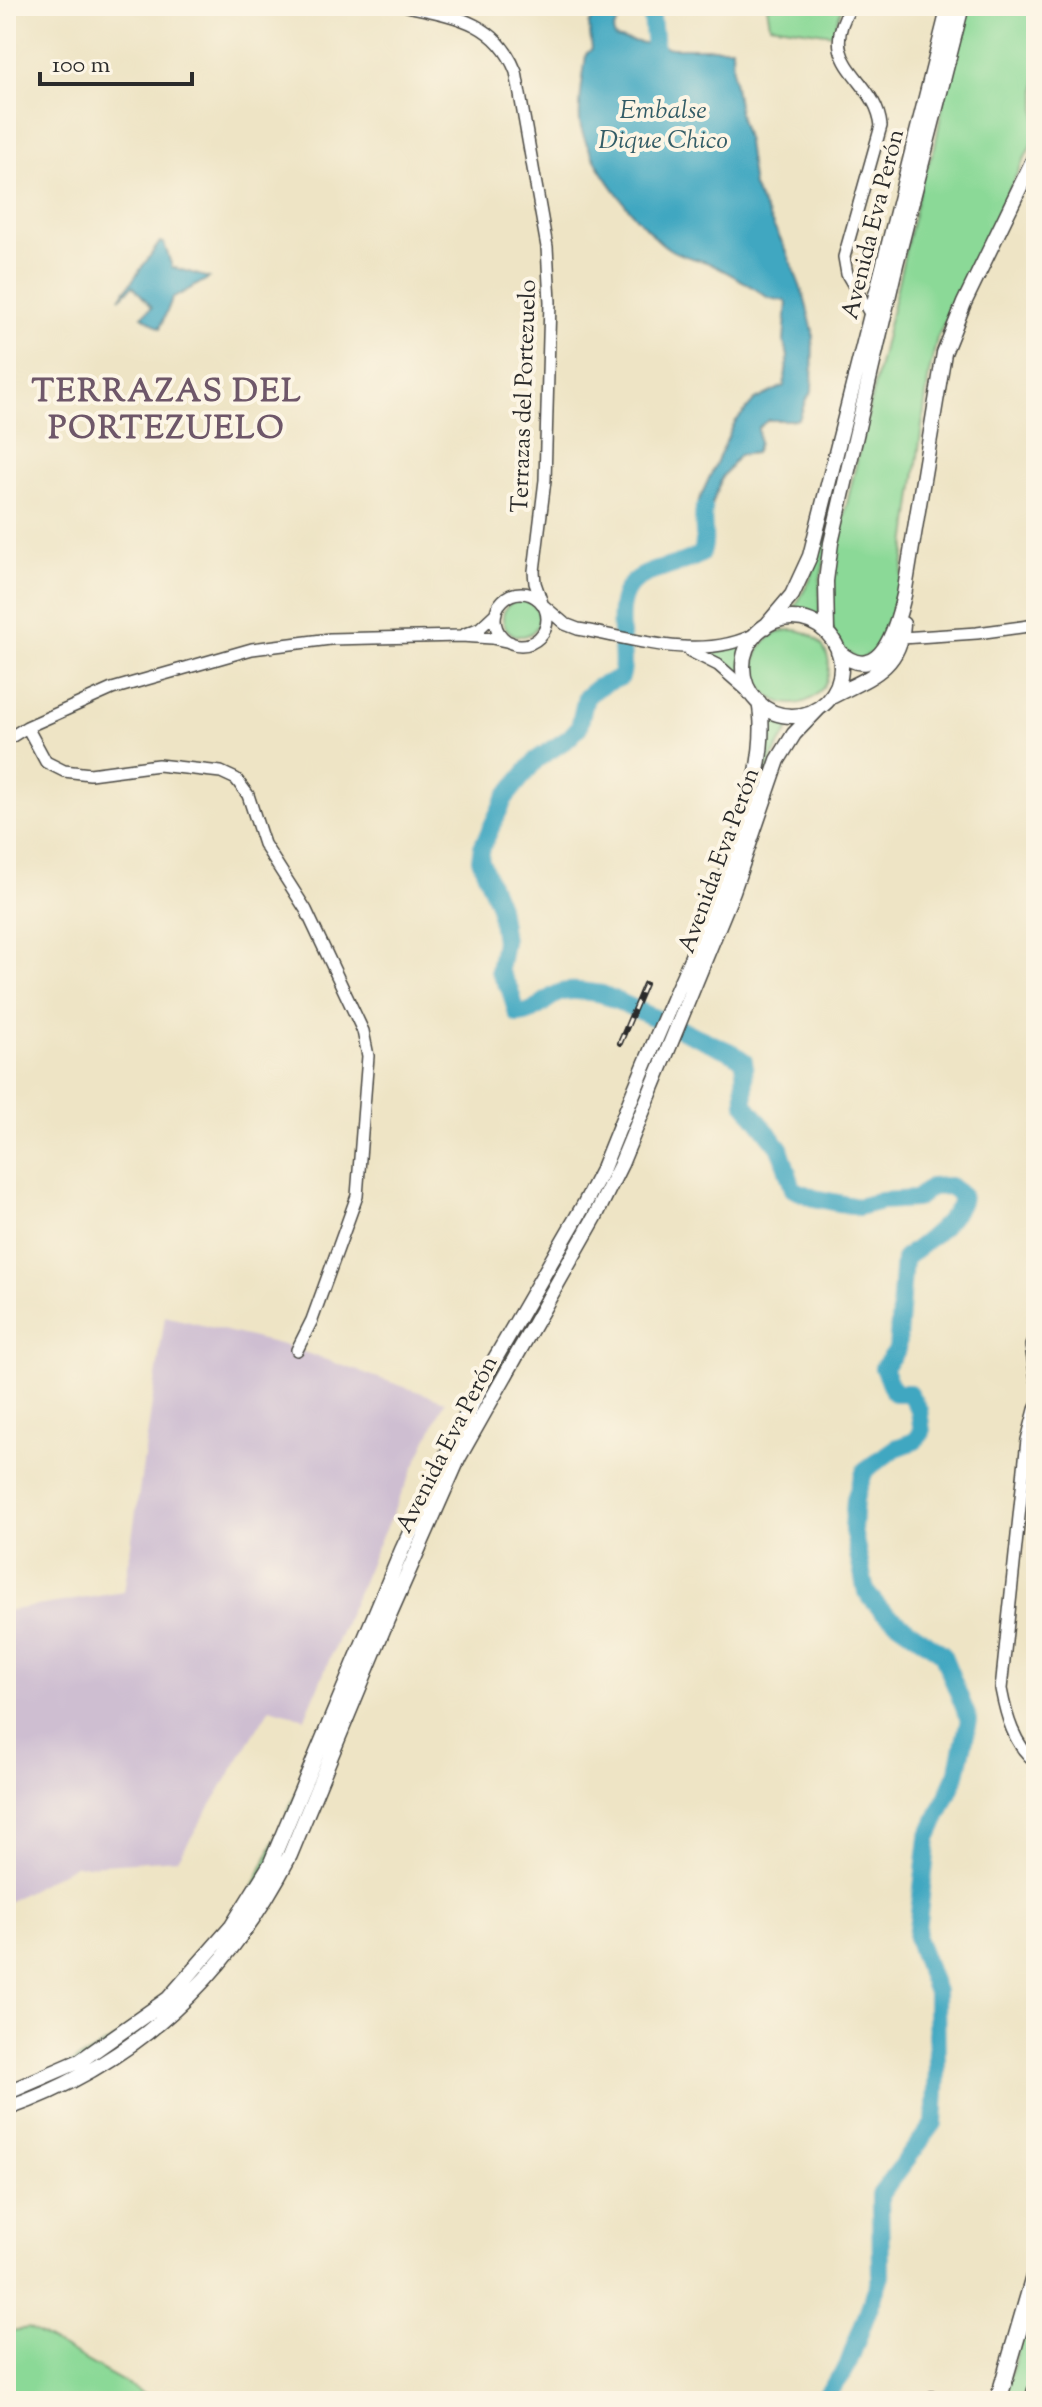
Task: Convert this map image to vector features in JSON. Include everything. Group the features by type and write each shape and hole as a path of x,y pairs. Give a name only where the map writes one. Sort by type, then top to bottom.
{"highway":[{"path":"998,2401 1036,2270"},
{"path":"1033,2401 1036,2390"}],"main road":[{"name":"Avenida Eva Perón","path":"762,629 792,595 810,556 949,6"},
{"name":"Avenida Eva Perón","path":"827,633 826,581 834,531 896,264 962,6"},
{"path":"838,651 855,661 869,661 876,657 894,634 904,595 944,353 964,303 1036,154"},
{"path":"830,698 839,680 840,660 827,633 815,624 801,619 778,620 762,629 746,651 747,685 755,698 774,712 792,716 819,708 830,698 891,662 902,638 904,595"},
{"name":"Avenida Eva Perón","path":"686,988 755,782 762,737 755,698"},
{"name":"Avenida Eva Perón","path":"6,2093 80,2061 168,1999 232,1926 258,1886 287,1827 402,1550 442,1464 492,1364 585,1203 654,1062 733,891 778,760 794,734 819,708"},
{"name":"Avenida Eva Perón","path":"6,2109 36,2098 94,2069 149,2031 197,1989 257,1916 290,1855 387,1620 459,1457 595,1217 621,1164 654,1062"}],"street":[{"name":"Terrazas del Portezuelo","path":"407,6 447,14 481,27 509,53 516,72 547,247 550,302 545,480 534,571 547,623 540,637"},
{"path":"851,6 837,33 841,53 880,110 881,126 844,257 847,274 872,317"},
{"path":"461,636 480,628 496,613 505,598 513,594 534,571"},
{"path":"513,594 530,594 565,624 578,629 674,646 718,647 737,642 762,629"},
{"path":"496,613 498,631 510,642"},
{"path":"902,638 1036,625"},
{"path":"6,740 27,727 112,689 252,649 318,639 461,636 526,644 540,637 578,629"},
{"path":"674,646 708,658 755,698"},
{"path":"27,727 46,762 64,771 90,774 158,765 221,772 236,779 248,795 264,844 312,922 363,1031 368,1056 357,1196 312,1320 297,1350"},
{"path":"1036,1329 1031,1346 1036,1379"},
{"path":"1036,1406 1027,1440 1001,1689 1006,1713 1017,1740 1036,1762"},
{"path":"1036,2086 1036,2095"}],"shaded area":[{"path":"165,1316 283,1345 445,1401 374,1553 305,1718 270,1708 178,1859 73,1866 6,1903 6,1611 124,1592"}],"green space":[{"path":"767,6 843,6 832,34 770,25"},
{"path":"965,6 1036,6 1036,135 937,338 929,374 897,613 881,648 859,660 842,648 834,635 831,615 833,564 922,179 935,147 952,52"},
{"path":"931,90 820,581 819,621 792,618 790,616 811,578 821,544"},
{"path":"521,600 534,605 539,618 534,631 521,636 508,631 503,618 508,605"},
{"path":"792,630 813,636 823,646 829,667 823,688 813,698 792,704 771,698 761,688 755,667 761,646 771,636"},
{"path":"744,644 742,661 746,686 703,652"},
{"path":"766,717 793,722 774,754 748,835 684,998 712,925"},
{"path":"657,1054 659,1056 618,1159 596,1203 474,1414 595,1199"},
{"path":"474,1414 285,1851 237,1931 186,1990 128,2037 69,2073 6,2099 130,2031 234,1930 414,1534"},
{"path":"1036,2288 1036,2365 1026,2401 1003,2401"},
{"path":"28,2328 157,2401 6,2401 6,2332"}],"water":[{"name":"Embalse Dique Chico","path":"600,6 625,6 613,31 615,38 672,48 732,48 733,74 753,187 786,250 804,296 813,331 812,392 800,417 796,420 768,420 758,428 759,443 755,453 739,455 722,477 702,532 697,518 699,500 735,422 755,400 784,386 788,356 784,342 787,302 767,297 706,262 671,250 645,227 603,173 580,122 586,54 592,49 589,25"},
{"path":"160,242 164,243 172,267 209,278 172,299 160,328 142,316 152,307 133,286 120,298"}],"waterway":[{"path":"651,6 657,70"},
{"path":"704,509 701,554 642,576 627,589 621,614 621,677 598,687 586,697 579,727 569,738 536,760 505,798 482,847 480,859 499,906 504,941 499,971 510,990 517,1014 534,1009 562,992 602,994 733,1053 744,1061 745,1104 780,1148 793,1189 814,1198 858,1207 881,1201 916,1199 931,1187 950,1186 962,1195 948,1221 904,1259 897,1350 883,1368 894,1393 909,1393 919,1410 922,1432 915,1441 896,1448 865,1470 855,1499 853,1530 866,1592 882,1611 942,1653 969,1720 957,1774 928,1838 916,1938 936,1992 934,2123 880,2195 881,2276 847,2367 822,2401"}],"railway":[{"path":"620,1043 645,984"}],"district":[{"name":"TERRAZAS DEL PORTEZUELO","path":"167,408"}]}
